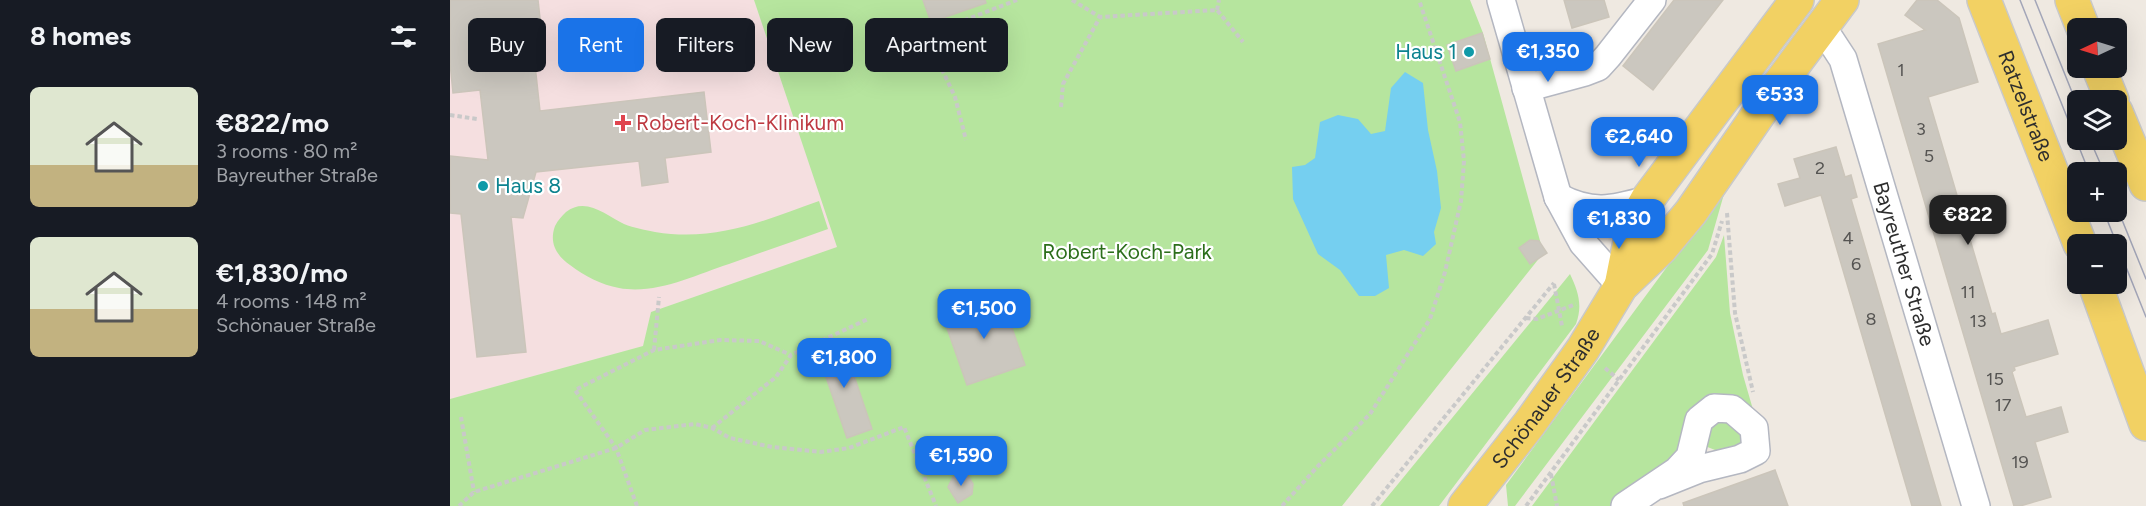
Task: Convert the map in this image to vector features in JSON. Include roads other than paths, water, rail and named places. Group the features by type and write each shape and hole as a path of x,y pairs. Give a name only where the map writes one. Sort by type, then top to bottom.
{"main road":[{"name":"Schönauer Straße","path":"1621,286 1637,221 1647,200 1797,0"},
{"name":"Schönauer Straße","path":"1467,505 1570,367 1621,286 1661,248 1685,219 1779,83 1842,0"},
{"name":"Ratzelstraße","path":"1984,0 2076,234"},
{"path":"2072,0 2080,18"},
{"path":"2127,138 2146,184"},
{"path":"2099,294 2146,424"}],"street":[{"path":"1501,0 1558,197 1584,243 1621,286"},
{"path":"1526,88 1598,67 1652,0"},
{"name":"Bayreuther Straße","path":"1822,27 1843,59 1976,506"},
{"path":"1558,197 1589,209 1607,210 1647,200"},
{"path":"1624,506 1659,485"}],"water":[{"path":"1405,72 1423,83 1441,208 1434,232 1436,244 1423,256 1404,250 1386,255 1389,288 1375,296 1359,296 1340,270 1318,254 1293,199 1292,167 1305,165 1315,158 1320,122 1338,115 1358,119 1371,134 1385,131 1391,88"}],"tram line":[{"path":"2020,0 2085,162"},
{"path":"2035,0 2071,90"},
{"path":"2094,150 2100,162"},
{"path":"2108,222 2146,317"},
{"path":"2123,222 2146,279"}],"place":[{"name":"Haus 1","path":"1469,52"},
{"name":"Robert-Koch-Klinikum","path":"623,123"},
{"name":"Haus 8","path":"483,186"}],"park label":[{"name":"Robert-Koch-Park","path":"1127,252"}]}
